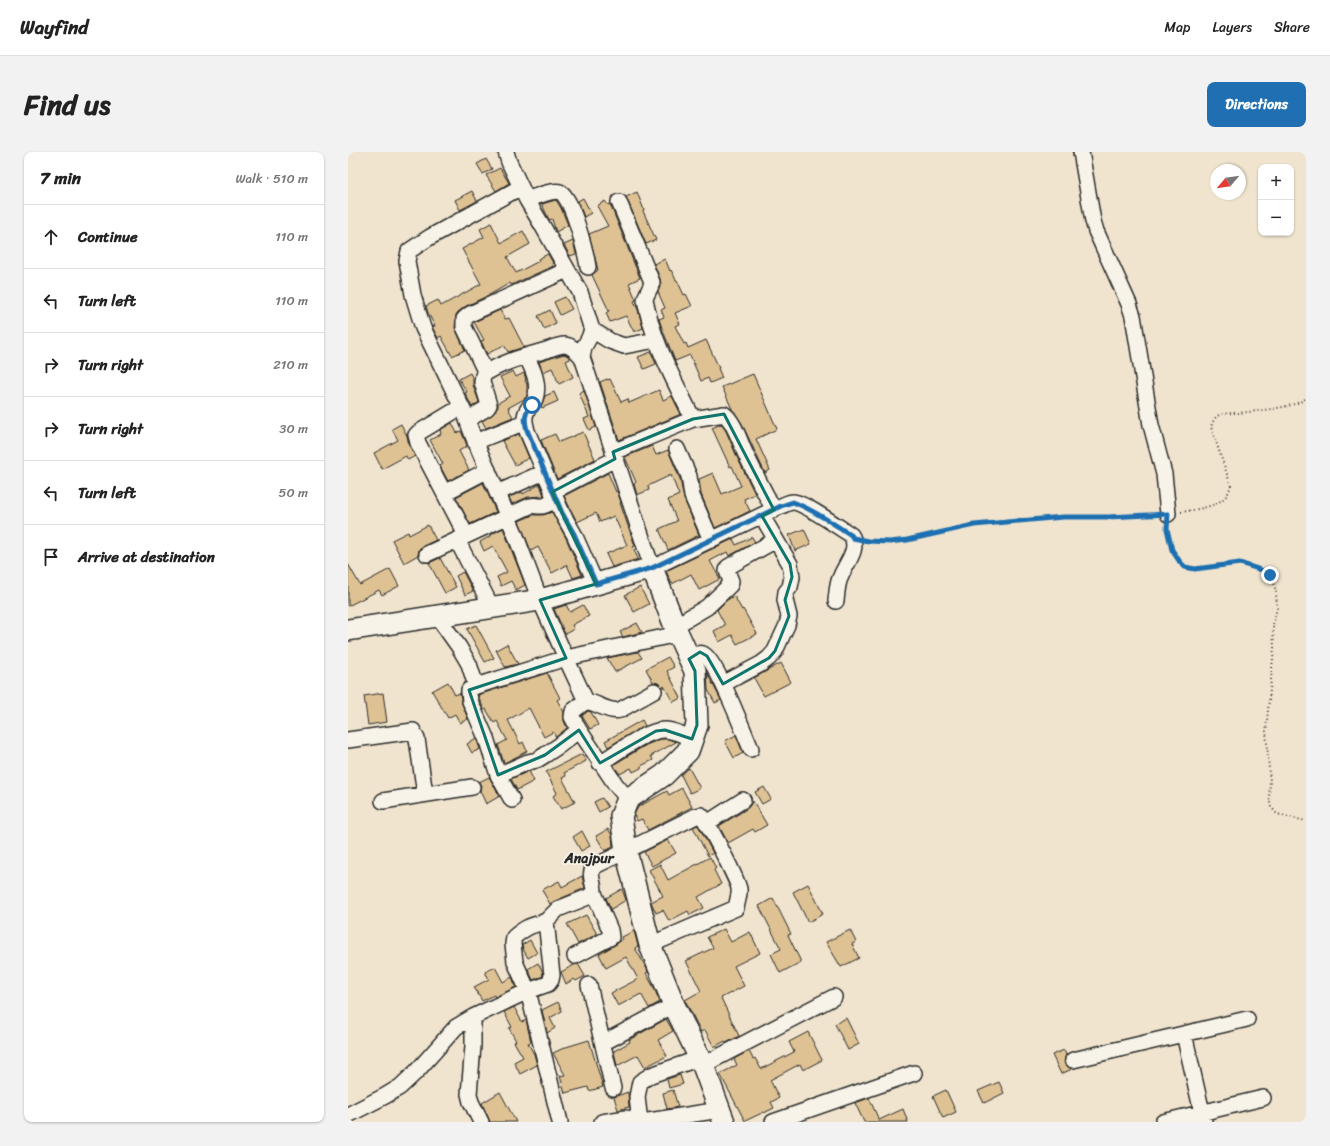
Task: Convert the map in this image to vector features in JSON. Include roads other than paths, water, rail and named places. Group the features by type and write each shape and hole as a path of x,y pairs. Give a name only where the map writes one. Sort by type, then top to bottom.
{"main road":[{"path":"348,630 540,600 652,568 676,630 695,671 697,725 688,751 664,775 628,799 621,816 626,851 650,945 674,1005 701,1061 722,1116"}],"street":[{"path":"506,152 509,162 524,193 580,292 592,330 584,347 582,357"},
{"path":"1081,152 1096,232 1133,316 1151,425 1164,474 1168,514"},
{"path":"586,701 540,600 528,567 464,413 423,328 412,295 407,261 409,251 430,237 524,193 560,191 564,195 574,216 588,267"},
{"path":"619,202 652,282 644,300 651,326 660,350 692,419"},
{"path":"486,373 464,327 464,319 470,314 567,270"},
{"path":"592,330 610,342 624,346 656,340"},
{"path":"492,608 461,538 444,493 418,443 416,435 422,430 464,413 486,408 489,405 482,382 483,375 486,373 513,360 563,345 571,346 582,357 652,568 793,502 828,519 853,538 854,551 840,577 836,601"},
{"path":"526,356 534,374 536,391 532,405 524,416 524,422 554,496 574,534 596,584"},
{"path":"428,554 530,506 545,505 554,496 614,455 692,419 724,414 728,417 746,455 768,513 776,540 790,564 792,577 790,587 786,592 785,600 789,616 775,650 769,658 761,664 723,684"},
{"path":"475,442 524,422"},
{"path":"677,449 689,476 692,496 711,540"},
{"path":"444,493 488,470"},
{"path":"497,493 544,472"},
{"path":"512,800 498,775 486,738 470,701 469,690 476,686 566,658 676,630 707,607 730,585 731,581 727,571 728,567 776,540"},
{"path":"437,616 469,664 476,686"},
{"path":"689,659 702,653 707,656 723,684 751,749"},
{"path":"628,799 600,763 579,730 572,717 573,711 586,701 594,702 615,712 654,691"},
{"path":"498,775 545,756 579,730"},
{"path":"600,763 641,738 656,731 665,730 692,739"},
{"path":"348,740 413,731 417,739 425,794"},
{"path":"383,801 472,787"},
{"path":"707,823 743,800"},
{"path":"575,956 611,937 610,930 594,893 595,889 591,875 592,869 595,866 696,816 701,815 704,817 739,890 736,908 650,945"},
{"path":"560,1122 528,991 515,962 513,944 514,937 527,927 546,921 558,909 588,897 594,893"},
{"path":"348,1115 400,1087 464,1022 528,991 548,984 551,980 546,921"},
{"path":"589,985 613,1088"},
{"path":"641,1122 637,1097 640,1082 651,1075 701,1061 834,998"},
{"path":"603,1043 674,1005"},
{"path":"1073,1060 1247,1019"},
{"path":"464,1022 473,1046 469,1094 471,1102 481,1122"},
{"path":"1184,1034 1203,1117"},
{"path":"773,1122 914,1073"},
{"path":"1163,1122 1203,1117 1263,1098"},
{"path":"602,1122 626,1118 641,1122 722,1116"}],"district":[{"name":"Anajpur","path":"589,858"}]}
